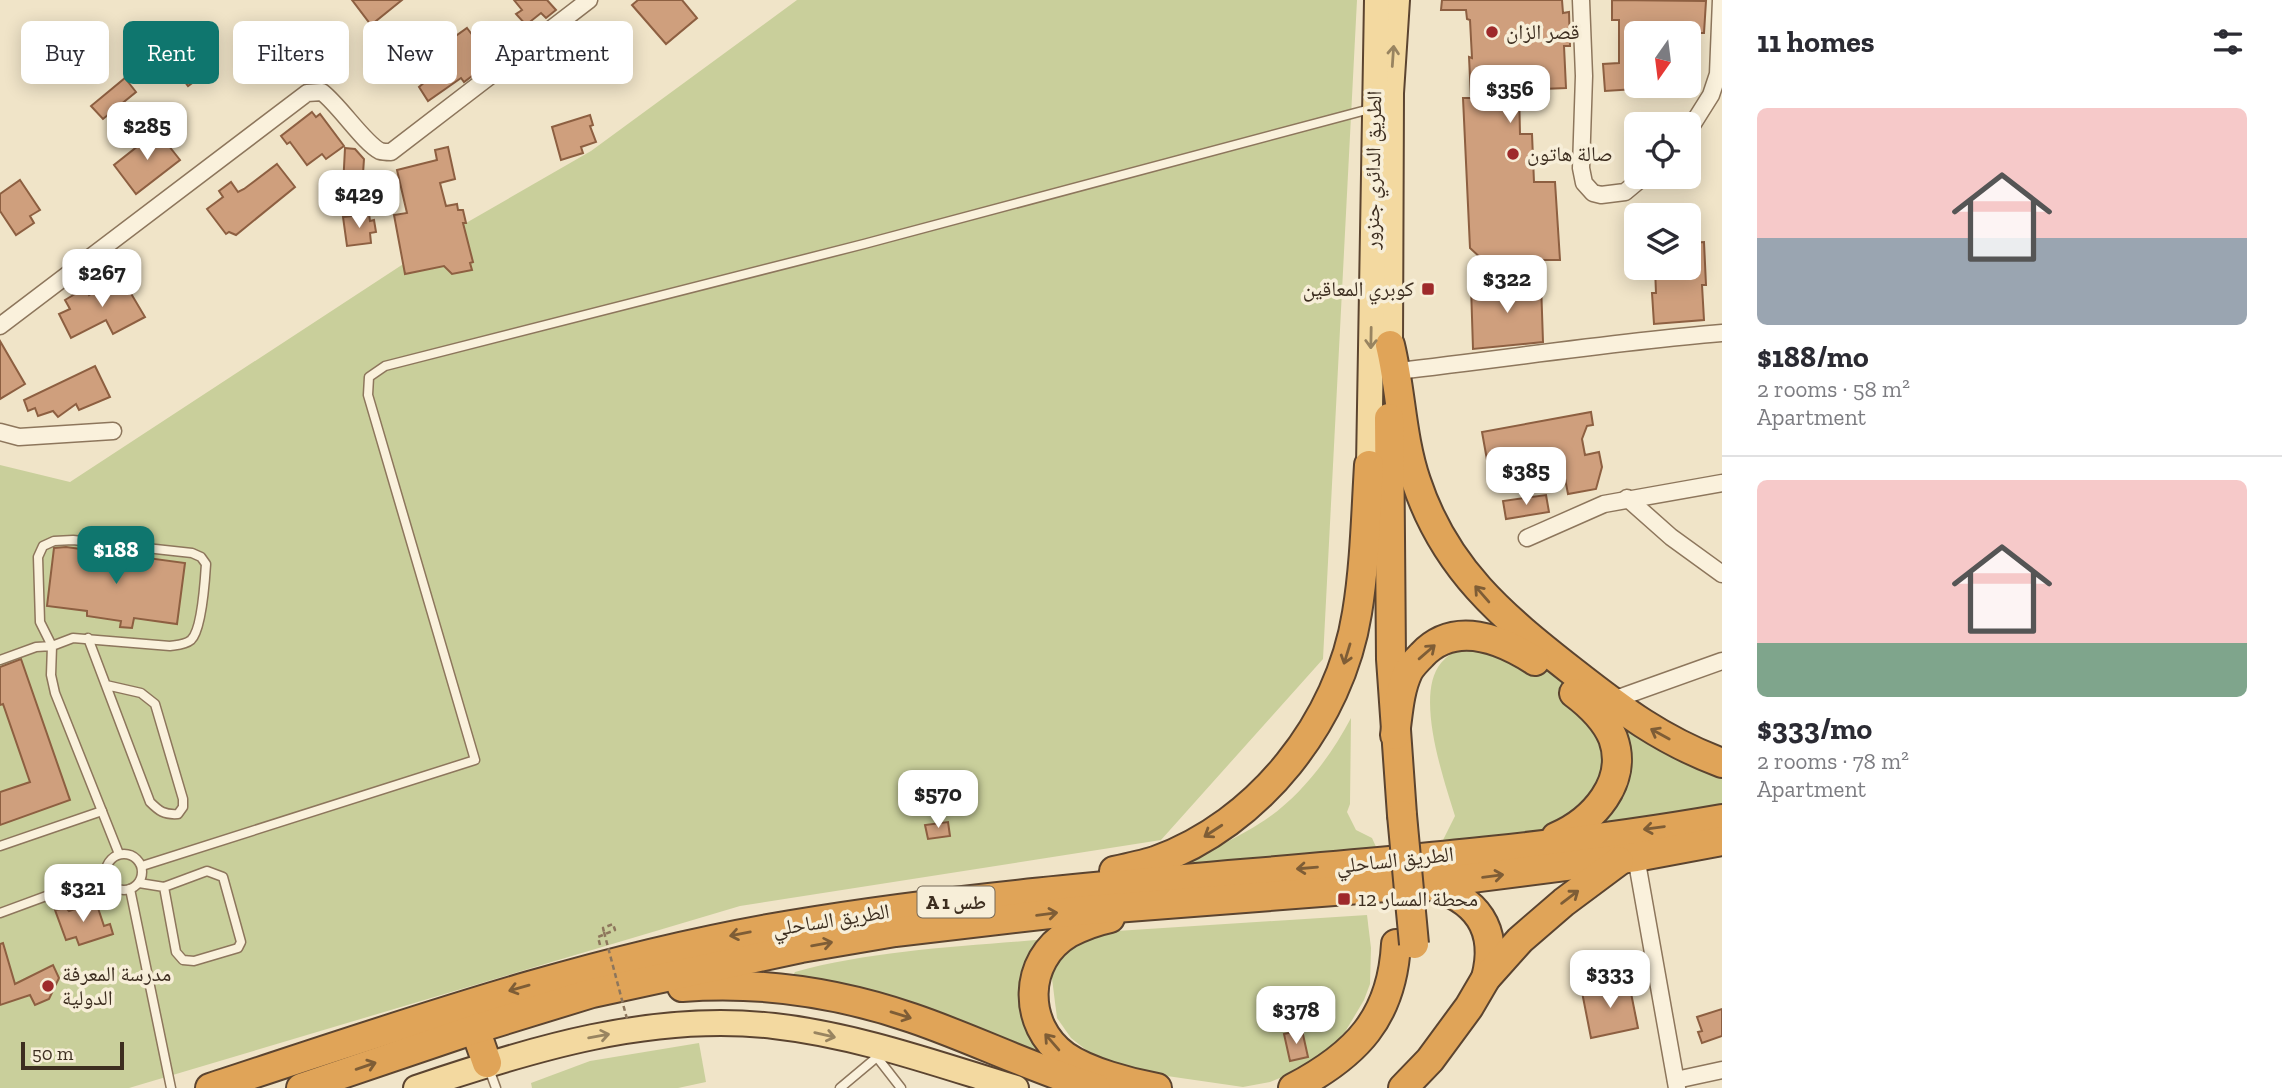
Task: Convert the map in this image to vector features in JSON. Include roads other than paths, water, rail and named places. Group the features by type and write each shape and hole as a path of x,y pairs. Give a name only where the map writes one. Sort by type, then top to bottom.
{"highway":[{"path":"1393,358 1403,426 1415,480 1429,516 1452,557 1484,597 1515,626 1636,721 1688,750 1722,763"},
{"path":"1393,358 1389,580 1395,735 1393,817"},
{"path":"1333,1088 1366,1062 1392,1026 1405,997 1412,967 1405,944 1373,656 1370,465"},
{"path":"1036,892 1156,861 1211,833 1262,795 1297,754 1326,708 1348,656 1357,613 1370,465"},
{"path":"1395,735 1401,691 1409,670 1426,651 1442,640 1465,635 1488,637 1510,645 1544,668 1592,707 1614,740 1616,760 1614,781 1605,801 1570,831 1533,846"},
{"name":"الطريق الساحلي","path":"211,1088 472,1002 618,962 710,940 791,925 1036,892 1533,846 1722,818"},
{"name":"الطريق الساحلي","path":"301,1088 592,993 802,948 895,932 1076,911 1425,884 1722,842"},
{"path":"1403,1088 1437,1051 1486,978 1520,940 1564,902 1629,857"},
{"path":"1425,884 1445,889 1470,904 1483,920 1490,939 1491,959 1486,978"},
{"path":"1157,1088 1092,1069 1065,1056 1048,1038 1036,1018 1032,995 1035,975 1048,952 1068,934 1095,922 1158,904"},
{"path":"1293,1088 1326,1071 1354,1047 1378,1016 1395,962 1405,944"},
{"path":"592,993 710,985 771,985 845,998 913,1018 1096,1088"},
{"path":"475,1029 491,1076"}],"main road":[{"name":"الطريق الدائري جنزور","path":"1370,465 1377,0"},
{"name":"الطريق الدائري جنزور","path":"1393,358 1391,93 1397,0"},
{"path":"416,1088 491,1076 577,1040 623,1031 698,1023 774,1026 1016,1088"}],"street":[{"path":"0,326 307,93 323,92 381,152 391,152 589,0"},
{"path":"1581,0 1584,76 1581,168 1584,183 1593,193 1601,195 1625,192 1629,189"},
{"path":"1700,112 1720,74 1721,0"},
{"path":"1393,358 1486,362 1651,338 1722,333"},
{"path":"0,432 19,437 113,431"},
{"path":"1527,538 1604,503 1722,483"},
{"path":"1627,498 1671,537 1722,574"},
{"path":"1610,701 1722,661"},
{"path":"1629,857 1677,1084 1722,1070"}],"lane":[{"path":"142,866 475,760 368,395 369,377 384,366 851,247 1374,108"},
{"path":"0,660 36,647 52,646 73,639 170,646 183,644 192,639 198,629 206,564 201,557 192,553 73,540 54,541 43,546 38,556 40,622 52,646 51,675 55,693 119,854"},
{"path":"88,638 150,802 168,815 178,814 183,807 183,799 155,704 141,694 106,685"},
{"path":"0,846 102,811"},
{"path":"119,854 134,856 142,866 139,883 130,889 120,890 114,887 106,874 108,863 119,854"},
{"path":"139,883 164,887 207,871 223,877 241,942 238,948 194,961 183,960 176,952 164,887"},
{"path":"0,912 106,874"},
{"path":"130,889 171,1088"},
{"path":"840,1088 852,1083 872,1051 901,1088"}],"place":[{"name":"قصر الزان","path":"1492,32"},
{"name":"صالة هاتون","path":"1513,154"},
{"name":"كوبري المعاقين","path":"1428,289"},
{"name":"محطة المسار 12","path":"1344,899"},
{"name":"مدرسة المعرفة الدولية","path":"48,986"}]}
